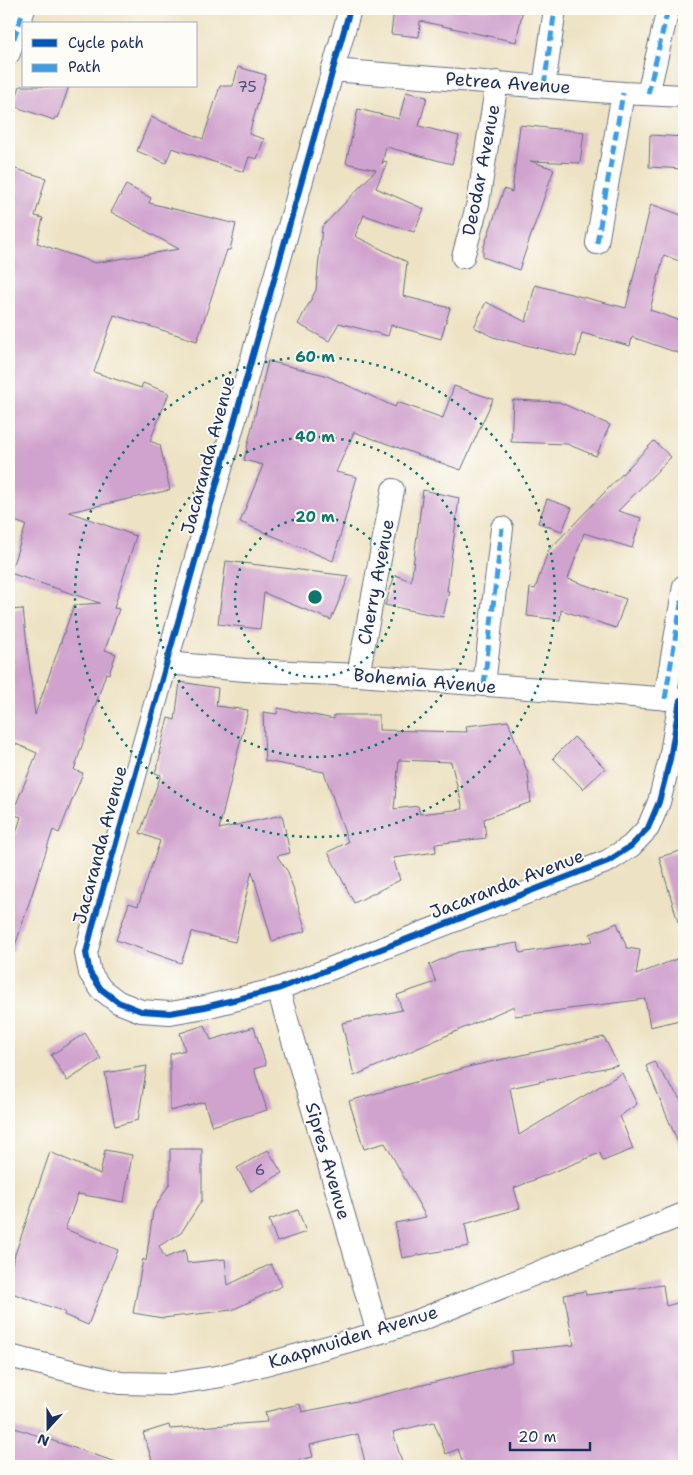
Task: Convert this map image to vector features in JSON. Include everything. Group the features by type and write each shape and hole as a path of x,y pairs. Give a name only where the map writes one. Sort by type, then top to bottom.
{"street":[{"path":"9,53 24,9"},
{"name":"Jacaranda Avenue","path":"350,9 93,925 86,953 90,972 101,989 118,1002 141,1011 170,1013 205,1008 278,989 608,861 631,846 648,828 659,802 670,759 684,586"},
{"path":"544,86 555,9"},
{"path":"648,94 668,9"},
{"name":"Petrea Avenue","path":"332,70 623,93 684,96"},
{"name":"Deodar Avenue","path":"463,257 478,203 497,82"},
{"path":"597,243 623,93"},
{"name":"Cherry Avenue","path":"358,675 394,490"},
{"path":"484,685 502,528"},
{"name":"Bohemia Avenue","path":"166,663 245,670 358,675 676,700"},
{"name":"Sipres Avenue","path":"278,989 378,1333"},
{"name":"Kaapmuiden Avenue","path":"9,1356 120,1383 170,1384 222,1376 420,1320 684,1214"}],"building":[{"path":"394,9 523,9 516,42 420,21 419,37 391,34"},
{"path":"238,67 266,75 249,134 264,139 257,159 249,157 244,172 172,148 166,163 137,151 151,117 203,139 220,86 233,86"},
{"path":"20,86 22,88 68,88 58,118 55,117 54,120 13,106"},
{"path":"406,92 427,97 419,126 459,136 452,164 386,147 382,164 384,161 387,162 376,188 424,209 414,232 364,215 355,236 407,262 403,296 450,308 441,339 391,325 388,336 339,323 329,341 298,324 316,290 322,227 376,170 346,163 358,109 399,119"},
{"path":"520,125 584,132 580,163 530,161 554,169 519,270 483,257 483,249 504,189 512,192"},
{"path":"650,135 684,137 684,169 649,167"},
{"path":"9,167 46,178 35,216 43,218 37,243 95,263 179,249 111,212 126,185 151,198 149,203 236,224 230,250 227,250 197,341 114,315 94,372 141,388 143,383 169,393 150,441 160,445 170,490 69,512 136,536 114,608 119,609 105,650 116,654 109,674 106,673 74,770 83,773 59,833 53,830 13,952 9,951 9,856 21,817 12,814 37,753 9,741 9,610 23,609 35,715 74,605 100,603 10,573 26,525 9,519"},
{"path":"651,204 684,216 684,263 664,255 650,310 684,322 684,355 632,337 630,346 582,333 576,357 493,337 474,327 486,302 526,322 535,285 626,308"},
{"path":"268,361 325,375 395,407 397,402 443,418 454,386 493,399 461,470 354,432 336,472 357,477 333,561 240,522 263,465 244,460"},
{"path":"513,400 559,402 610,425 596,456 567,444 511,442"},
{"path":"654,441 671,457 618,511 641,518 632,548 584,533 568,579 626,599 616,628 561,610 560,620 527,616 530,588 535,589 548,551"},
{"path":"423,490 459,498 447,591 449,591 443,617 385,605 395,575 411,581"},
{"path":"547,499 572,508 562,531 538,523"},
{"path":"226,561 349,576 331,620 264,593 260,629 218,624"},
{"path":"180,682 218,688 216,706 248,710 219,829 282,815 290,853 277,856 288,872 306,931 272,941 252,871 235,942 192,932 181,963 116,940 129,903 138,906 160,841 140,833 161,775 155,773 161,753 159,753 168,718 175,720"},
{"path":"278,708 334,719 334,715 379,715 379,730 467,732 466,726 508,721 528,774 531,802 484,819 486,838 435,844 436,852 393,858 400,880 354,903 328,852 348,842 324,772 265,761 263,712 277,714","holes":["399,760 451,762 463,809 420,814 418,806 394,809"]},
{"path":"574,737 605,768 583,789 553,758"},
{"path":"684,850 684,921 678,922 659,857"},
{"path":"617,923 627,948 640,950 636,975 684,956 684,1019 650,1027 645,999 515,1016 514,1006 354,1076 342,1023 402,1010 397,995 436,982 429,965 458,952 518,943 520,953 593,941 590,934"},
{"path":"205,1025 211,1040 254,1027 266,1065 254,1069 267,1110 212,1126 204,1102 170,1111 170,1054 185,1050 180,1033"},
{"path":"85,1033 101,1059 67,1081 51,1055"},
{"path":"604,1037 618,1065 510,1088 519,1135 622,1073 637,1104 620,1116 633,1149 603,1161 600,1153 514,1188 520,1208 465,1224 469,1246 402,1258 395,1223 426,1217 385,1143 364,1149 349,1101 472,1066"},
{"path":"654,1062 684,1105 684,1157 646,1066"},
{"path":"147,1066 138,1120 115,1126 105,1073"},
{"path":"170,1149 202,1149 202,1200 181,1233 159,1246 165,1258 185,1250 187,1263 225,1259 228,1285 271,1264 282,1286 232,1310 163,1318 133,1313 143,1259 146,1261 153,1211 170,1183"},
{"path":"105,1150 132,1155 124,1202 78,1194 65,1229 118,1250 88,1325 64,1315 65,1312 9,1292 9,1272 50,1152 100,1174"},
{"path":"268,1150 282,1173 251,1191 237,1168"},
{"path":"298,1210 306,1232 277,1242 269,1220"},
{"path":"663,1285 666,1306 684,1301 684,1427 679,1428 684,1466 464,1466 458,1449 446,1454 434,1422 393,1432 403,1466 366,1466 358,1434 310,1445 313,1457 271,1466 154,1466 143,1433 169,1425 170,1429 267,1422 265,1412 300,1404 302,1412 362,1400 512,1363 511,1351 574,1345 564,1295 585,1291 586,1295"},
{"path":"9,1426 116,1462 115,1466 9,1466"}],"marked path":[{"path":"9,53 24,9"},
{"path":"544,86 555,9"},
{"path":"648,94 668,9"},
{"path":"597,243 623,93"},
{"path":"484,685 502,528"},
{"path":"665,699 684,586"}],"cycle path":[{"path":"350,9 93,925 86,953 90,973 101,989 118,1002 141,1011 170,1013 205,1007 278,989 608,861 631,846 648,828 659,802 670,759 680,700"}]}
